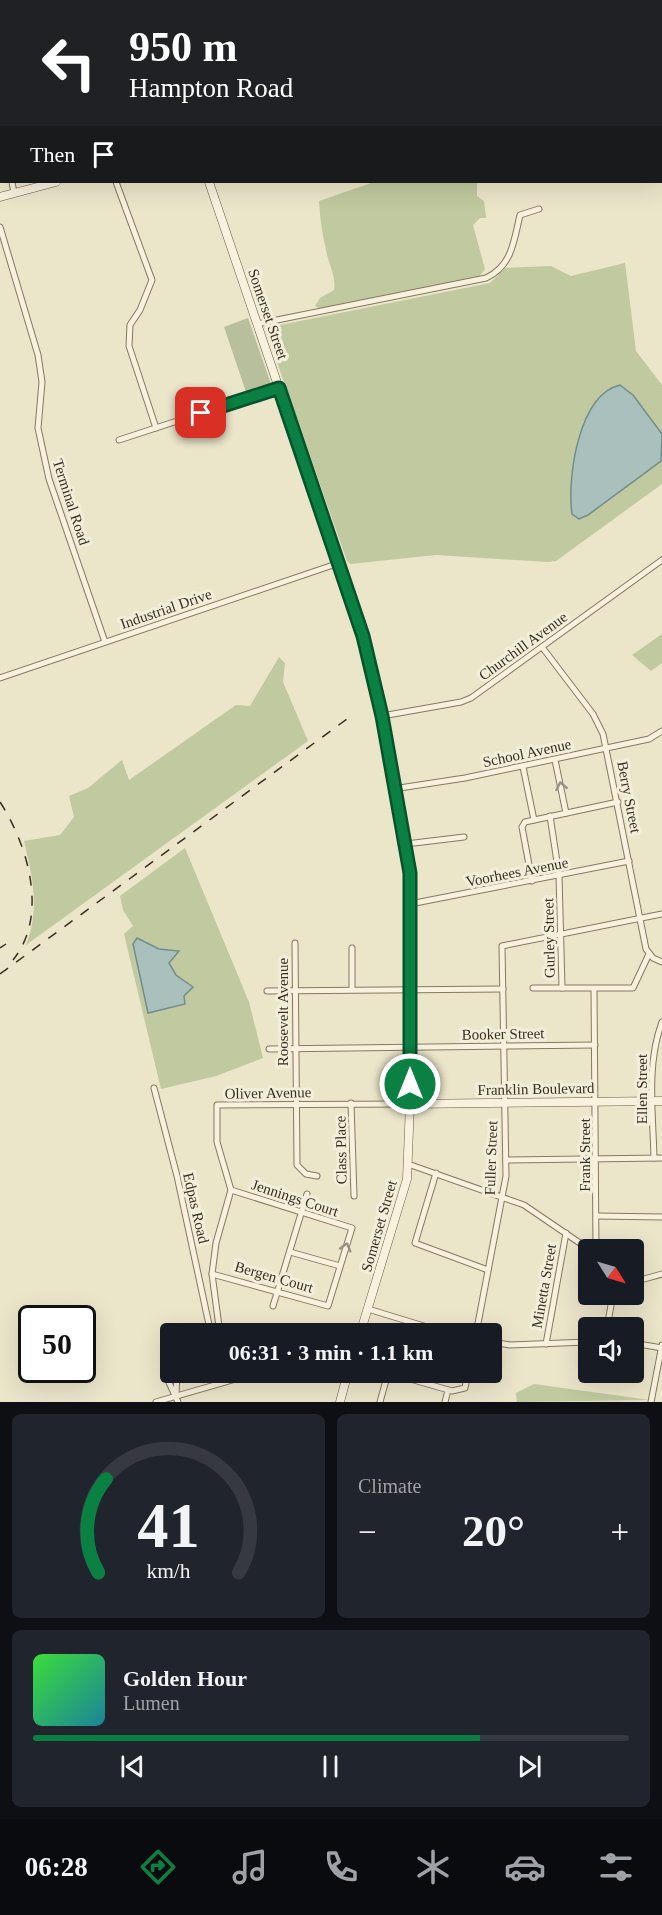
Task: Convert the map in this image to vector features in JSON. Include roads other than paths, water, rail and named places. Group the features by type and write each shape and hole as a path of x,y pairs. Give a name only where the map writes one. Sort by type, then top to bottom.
{"main road":[{"path":"0,197 52,183"},
{"name":"Somerset Street","path":"209,183 363,636 382,716 393,789 406,844 410,904 411,990 408,1164 401,1202 364,1323"},
{"name":"Franklin Boulevard","path":"410,1104 662,1101"},
{"path":"340,1402 345,1383"}],"street":[{"path":"12,183 14,193"},
{"path":"116,183 152,280 140,310 130,325 129,346 156,428"},
{"path":"257,324 486,278 510,258 520,216 538,209"},
{"name":"Terminal Road","path":"0,227 38,355 42,382 38,428 49,479 105,642"},
{"path":"119,440 279,388"},
{"name":"Churchill Avenue","path":"382,716 471,698 662,560"},
{"name":"Industrial Drive","path":"0,678 339,563"},
{"name":"Berry Street","path":"542,647 593,714 603,734 649,954"},
{"name":"School Avenue","path":"393,789 523,767 607,749 650,739 662,731"},
{"path":"555,760 566,813"},
{"path":"523,767 534,820"},
{"path":"532,881 522,827 525,822 618,802"},
{"name":"Gurley Street","path":"550,816 560,875 562,988"},
{"path":"406,844 464,837"},
{"name":"Voorhees Avenue","path":"410,904 629,861"},
{"path":"560,933 662,914"},
{"name":"Fuller Street","path":"478,1323 503,1197 506,1160 502,946 560,933"},
{"name":"Roosevelt Avenue","path":"295,943 297,1165 306,1174 317,1176"},
{"path":"352,948 352,989"},
{"path":"533,988 633,988 649,954 662,962"},
{"path":"267,991 504,989"},
{"name":"Frank Street","path":"594,989 596,1239"},
{"name":"Ellen Street","path":"654,1158 653,1051 662,1022"},
{"name":"Booker Street","path":"269,1048 595,1045"},
{"name":"Edpas Road","path":"154,1088 177,1176 209,1323"},
{"name":"Class Place","path":"351,1103 354,1196"},
{"name":"Oliver Avenue","path":"231,1190 217,1142 216,1105 410,1104"},
{"path":"506,1160 662,1158"},
{"path":"408,1164 524,1204 578,1242"},
{"path":"436,1173 415,1243 488,1270"},
{"path":"219,1323 212,1274 216,1243 231,1190"},
{"name":"Jennings Court","path":"231,1190 352,1228 340,1266"},
{"path":"273,1306 307,1194"},
{"path":"597,1216 662,1216"},
{"name":"Minetta Street","path":"546,1344 566,1233"},
{"path":"290,1252 340,1266"},
{"name":"Bergen Court","path":"212,1274 328,1306 340,1266"},
{"path":"644,1279 662,1274"},
{"path":"368,1309 414,1323"},
{"path":"502,1342 578,1342"},
{"path":"644,1345 662,1347 651,1402"},
{"path":"169,1383 177,1399"},
{"path":"175,1383 177,1399"},
{"path":"156,1402 177,1399 223,1383"},
{"path":"382,1401 385,1383"},
{"path":"423,1383 448,1390 463,1389 465,1383"},
{"path":"445,1402 448,1390"}],"water":[{"path":"620,385 633,395 662,434 661,461 588,515 579,519 572,514 571,499 571,480 578,440 594,404 606,392"},
{"path":"137,938 159,949 179,951 169,963 176,975 193,987 184,996 185,1004 148,1013 133,944"}],"railway":[{"path":"0,974 351,716"},
{"path":"0,802 10,819 26,859 32,902 30,923 24,942 13,960"},
{"path":"0,948 6,944"}]}
